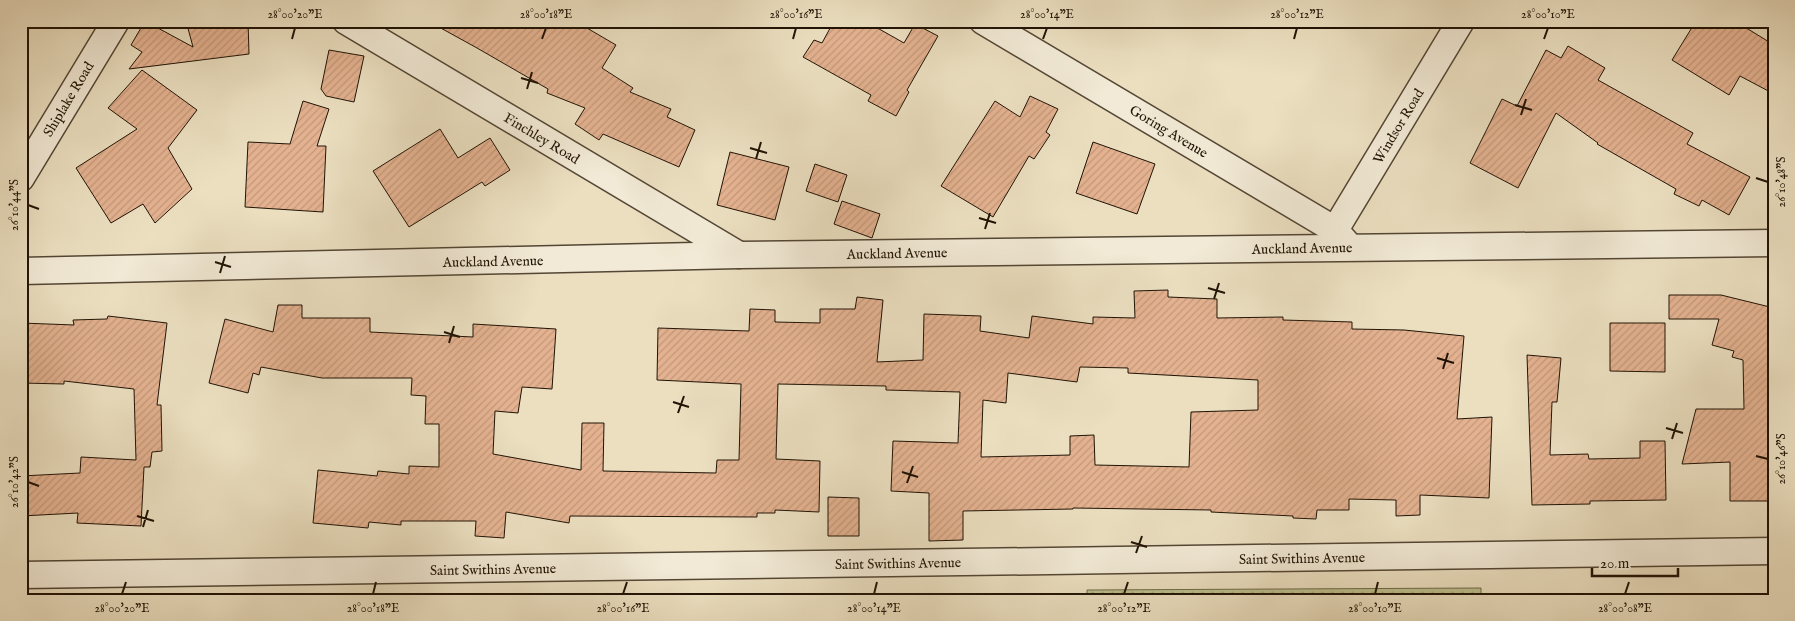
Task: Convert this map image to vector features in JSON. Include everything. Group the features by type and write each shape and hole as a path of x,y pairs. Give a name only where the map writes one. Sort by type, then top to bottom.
{"street":[{"name":"Shiplake Road","path":"21,178 116,21"},
{"name":"Finchley Road","path":"346,21 739,255"},
{"name":"Goring Avenue","path":"983,21 1342,239"},
{"name":"Windsor Road","path":"1342,239 1461,21"},
{"name":"Auckland Avenue","path":"21,272 1342,239 1774,243"},
{"name":"Saint Swithins Avenue","path":"21,575 1774,552"}],"green space":[{"path":"1481,588 1481,600 1087,600 1087,590"}],"building":[{"path":"145,21 193,47 186,21 248,21 249,54 129,69 142,52 131,45"},
{"path":"428,21 575,21 616,45 602,68 633,88 630,92 671,109 667,117 695,130 679,167 603,134 599,140 575,124 585,108 547,93 548,89"},
{"path":"834,21 865,21 904,43 915,24 938,36 907,90 909,92 896,116 868,101 871,95 803,57 814,40 822,43"},
{"path":"1696,21 1735,21 1774,45 1774,94 1740,76 1729,95 1672,60"},
{"path":"1568,46 1605,68 1598,80 1693,133 1687,144 1750,177 1729,215 1702,200 1699,206 1674,194 1676,189 1597,144 1556,113 1518,188 1470,163 1502,99 1517,106 1546,50 1561,58"},
{"path":"329,50 364,56 354,102 326,96 321,89"},
{"path":"142,70 197,110 168,148 192,189 155,223 143,204 111,223 76,168 137,129 108,108"},
{"path":"1030,96 1058,109 1046,132 1050,135 1034,159 1029,156 993,217 941,186 995,101 1020,117"},
{"path":"303,101 329,109 317,146 326,146 323,212 245,207 248,142 290,144"},
{"path":"440,129 458,158 490,138 510,170 485,186 482,182 409,227 373,171"},
{"path":"1093,142 1155,164 1137,214 1076,193"},
{"path":"730,152 789,167 775,220 717,205"},
{"path":"815,164 847,175 838,202 806,191"},
{"path":"842,201 880,214 872,238 834,224"},
{"path":"1168,290 1168,297 1217,299 1217,318 1283,317 1283,320 1352,322 1352,329 1404,330 1464,336 1457,419 1492,417 1489,498 1420,495 1420,515 1396,516 1396,500 1349,499 1349,510 1317,510 1316,519 1211,512 1211,510 1073,508 963,511 963,540 929,541 929,493 891,491 893,441 958,443 960,392 886,390 886,386 778,384 776,459 820,461 819,512 775,510 775,513 757,513 757,517 570,516 569,523 506,512 504,538 475,536 476,521 401,521 401,525 369,522 368,528 313,523 318,470 377,476 378,471 409,474 409,466 439,467 439,424 425,424 426,396 411,395 412,378 322,378 261,367 259,375 253,373 248,393 209,383 225,319 273,332 278,305 302,305 302,318 370,318 370,332 473,337 473,324 556,329 552,389 522,387 518,413 495,411 493,454 581,470 582,423 604,423 603,471 716,473 717,460 739,460 741,384 657,380 658,328 749,331 750,309 775,310 775,322 820,323 820,309 855,309 857,297 883,300 877,362 923,360 924,314 981,316 980,331 1029,338 1032,316 1093,324 1093,317 1135,318 1134,291","holes":["1080,367 1128,368 1128,373 1258,380 1258,410 1191,412 1189,467 1095,465 1094,435 1070,436 1070,455 981,457 983,400 1006,403 1008,373 1077,382"]},
{"path":"1669,295 1721,295 1774,308 1774,501 1730,501 1730,462 1682,464 1696,409 1744,409 1743,360 1732,357 1734,351 1712,345 1719,319 1669,319"},
{"path":"108,316 167,323 157,405 161,405 162,451 152,452 150,467 144,467 141,526 77,523 78,513 21,516 21,476 80,473 81,457 136,460 134,389 64,381 64,384 21,383 21,323 74,325 73,320 107,319"},
{"path":"1610,323 1665,323 1665,372 1610,371"},
{"path":"1527,355 1561,358 1557,402 1552,402 1550,455 1588,454 1589,459 1640,458 1640,441 1665,441 1666,500 1590,501 1590,504 1532,505"},
{"path":"828,497 859,498 859,536 828,536"}]}
